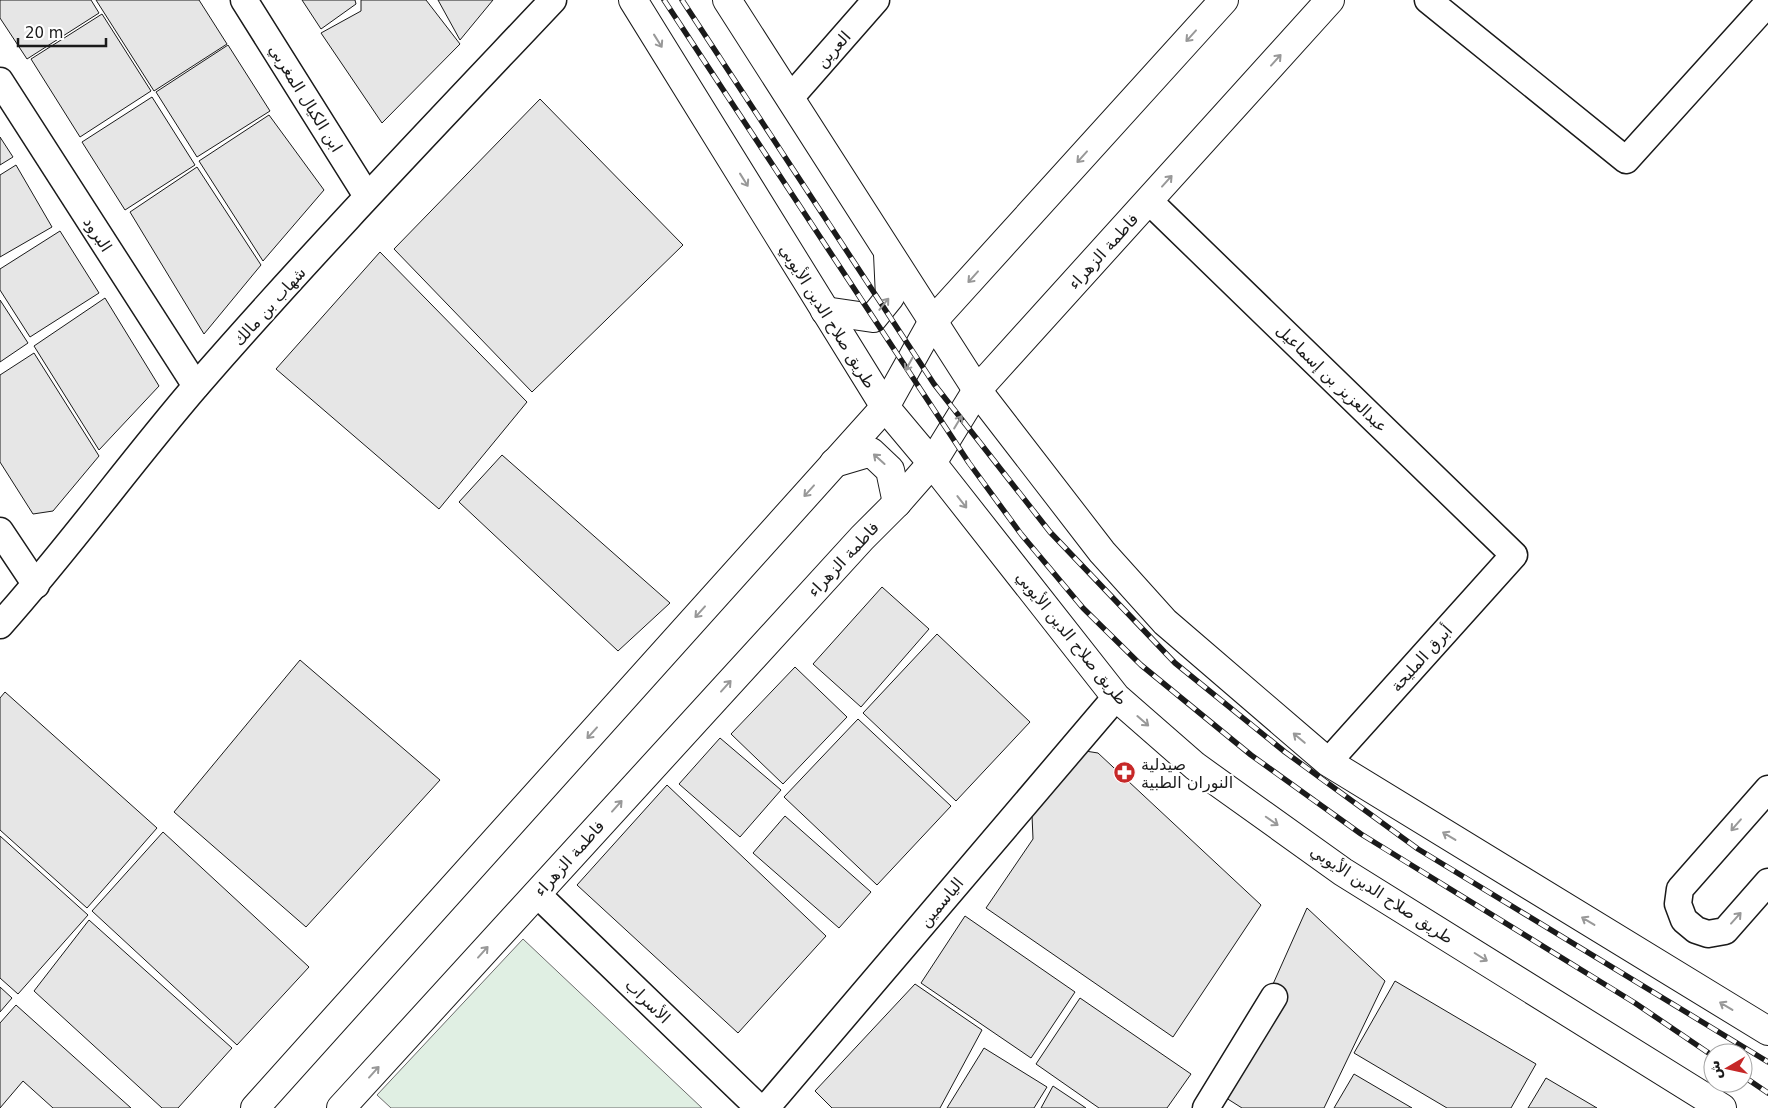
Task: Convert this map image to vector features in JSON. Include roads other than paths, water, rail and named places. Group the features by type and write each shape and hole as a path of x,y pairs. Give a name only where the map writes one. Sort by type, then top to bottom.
{"main road":[{"name":"طريق صلاح الدين الأيوبي","path":"632,0 884,407 932,463 1116,697 1195,766 1343,872 1722,1108"},
{"path":"728,0 977,390 1102,552 1165,622 1328,762 1768,1031"},
{"path":"255,1108 884,407 933,321 1224,0"},
{"name":"فاطمة الزهراء","path":"351,1104 537,894 862,538 897,503 932,463 977,390 1330,0"},
{"path":"825,311 873,318 890,297 888,252"},
{"path":"834,463 870,452 890,470 897,503"}],"street":[{"name":"ابن الكيال المغربي","path":"244,0 367,196"},
{"name":"شهاب بن مالك","path":"0,626 36,585 196,386 367,196 554,0"},
{"name":"العرين","path":"790,98 876,0"},
{"path":"1428,0 1626,160 1768,3"},
{"name":"البرود","path":"0,82 196,386"},
{"name":"عبدالعزيز بن إسماعيل","path":"1149,201 1514,555"},
{"path":"0,530 36,585"},
{"name":"أبرق المليحة","path":"1328,762 1514,555"},
{"name":"الياسمين","path":"766,1108 1116,697"},
{"path":"1768,788 1680,889 1678,904 1684,920 1696,930 1708,934 1725,931 1768,882"},
{"name":"الأسراب","path":"537,894 759,1108"},
{"path":"1206,1108 1274,997"}],"railway":[{"path":"664,0 969,463 1021,534 1083,608 1141,665 1251,755 1361,834 1635,1003 1703,1049"},
{"path":"682,0 934,384 1050,532 1175,663 1285,752 1418,849 1768,1062"},
{"path":"1753,1083 1768,1093"}],"place":[{"name":"صيدلية النوران الطبية","path":"1125,773"}]}
